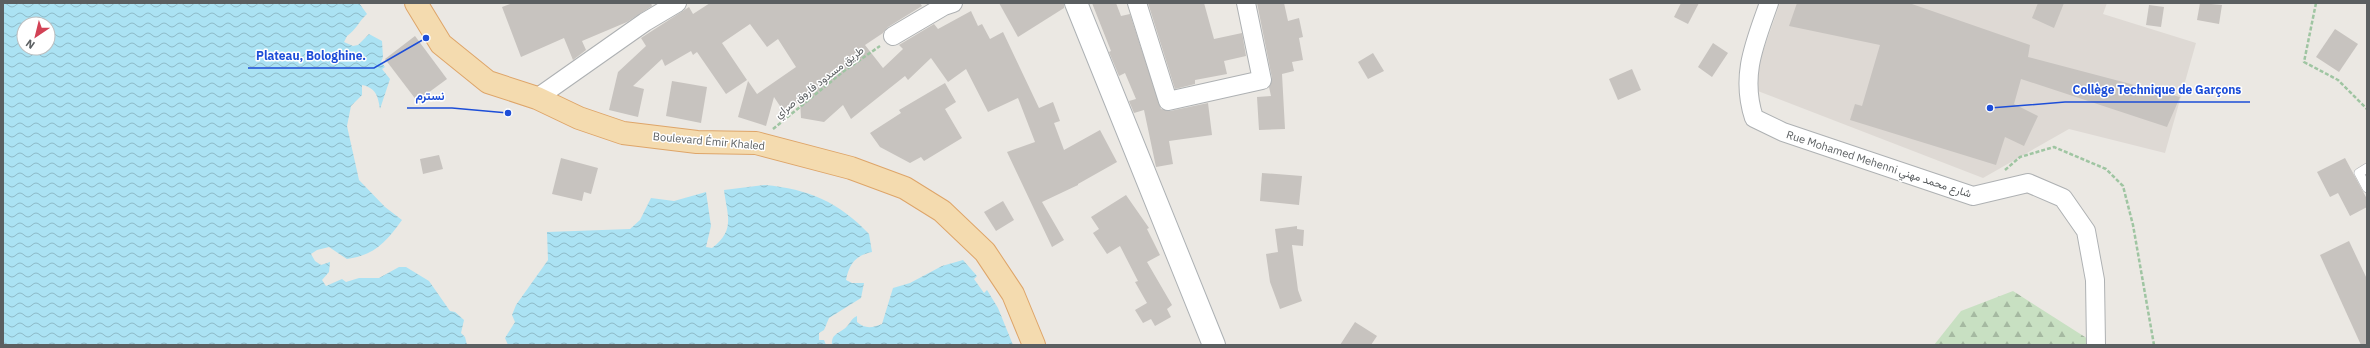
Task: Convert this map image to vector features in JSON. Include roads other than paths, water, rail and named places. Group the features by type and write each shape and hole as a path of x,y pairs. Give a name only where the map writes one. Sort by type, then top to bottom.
{"main road":[{"name":"Boulevard Émir Khaled","path":"416,3 441,44 488,82 537,98 579,118 623,133 697,142 756,143 851,168 905,188 942,211 985,252 1013,294 1034,345"},
{"path":"1076,3 1214,345"}],"street":[{"path":"537,98 645,22 677,3"},
{"path":"893,36 944,6 953,3"},
{"path":"1137,3 1168,100 1262,80 1246,3"},
{"name":"Rue Mohamed Mehenni شارع محمد مهني","path":"1769,3 1749,58 1748,100 1754,118 1783,132 1973,196 2028,183 2063,198 2086,231 2095,280 2096,345"}],"lane":[{"path":"2367,168 2359,173 2367,188"}],"water":[{"path":"3,3 359,3 367,14 347,36 344,42 353,46 358,45 369,34 382,41 383,57 381,62 385,67 382,69 390,79 380,109 376,93 367,86 362,85 362,95 351,106 347,126 359,180 385,207 402,220 391,235 379,246 372,251 357,257 347,259 329,247 317,250 311,254 315,261 321,265 330,262 329,272 322,280 326,286 342,279 346,282 359,278 379,278 399,267 406,267 429,281 450,311 455,312 464,320 461,333 465,337 467,345 3,345"},
{"path":"765,185 795,190 822,199 846,213 869,234 872,252 862,255 854,261 849,269 846,280 852,283 864,283 861,298 829,318 824,330 819,333 819,340 824,340 826,345 508,345 505,338 515,322 512,315 516,305 548,260 547,232 630,229 640,220 651,198 674,201 706,192 711,226 706,247 712,248 720,241 727,228 728,215 724,190"},
{"path":"963,260 977,276 974,279 984,293 987,290 998,308 1013,345 832,345 832,339 835,335 857,316 857,322 866,327 882,324 893,288 910,283 942,266"}],"place":[{"name":"Plateau, Bologhine.","path":"426,38"},
{"name":"Collège Technique de Garçons","path":"1990,108"},
{"name":"نسترم","path":"508,113"}]}
